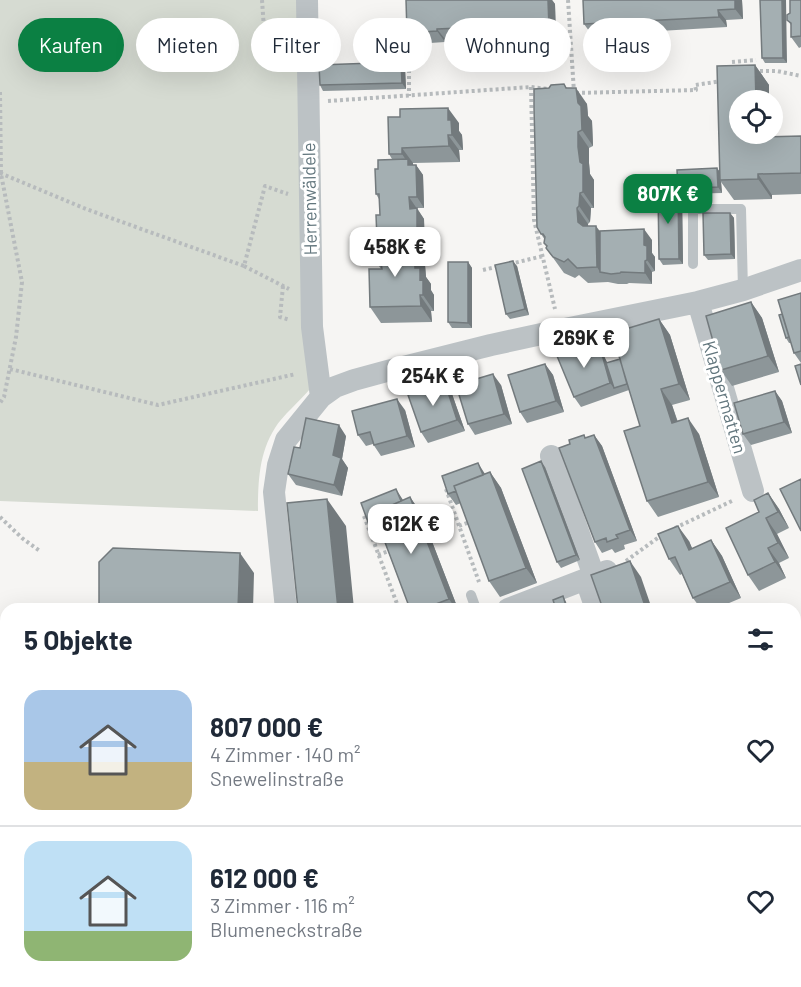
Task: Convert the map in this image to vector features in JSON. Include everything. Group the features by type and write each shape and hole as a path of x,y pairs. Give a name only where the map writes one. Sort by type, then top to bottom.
{"street":[{"name":"Herrenwäldele","path":"307,0 307,18"},
{"name":"Herrenwäldele","path":"307,72 312,333 321,397"},
{"path":"285,603 274,492 278,465 286,440 321,397 334,387 365,377 560,330 698,302 743,290 801,270"},
{"name":"Klappermatten","path":"698,302 753,491"},
{"path":"551,456 590,578 595,603"},
{"path":"524,603 618,567"}],"lane":[{"path":"693,264 693,209 741,209 743,290"},
{"path":"471,595 474,603"}],"path":[{"path":"262,0 263,18"},
{"path":"568,0 574,93"},
{"path":"733,72 732,62 756,60"},
{"path":"744,71 777,71 801,76"},
{"path":"409,72 409,96"},
{"path":"563,91 574,93 696,90 695,85 722,82 723,76"},
{"path":"308,103 531,87 552,90"},
{"path":"531,87 534,220 560,330"},
{"path":"0,92 1,173 22,282 16,337 4,397 0,403"},
{"path":"1,173 86,209 244,266 311,297"},
{"path":"244,266 265,186 309,201"},
{"path":"483,270 543,256"},
{"path":"10,369 158,405 297,374"},
{"path":"446,489 480,586 488,583"},
{"path":"618,567 662,534 753,491"},
{"path":"364,516 370,525 378,555 397,603"},
{"path":"0,517 40,551"},
{"path":"459,526 472,521"},
{"path":"378,555 393,550"}],"shaded area":[{"path":"0,0 298,0 299,18 251,18 251,72 300,72 310,389 282,418 266,447 260,468 258,511 0,501"}],"building":[{"path":"406,0 548,0 549,18 444,18 444,29 432,31 432,18 407,18"},
{"path":"583,0 735,0 735,9 718,10 719,17 671,19 584,18"},
{"path":"760,0 782,0 783,58 762,58"},
{"path":"790,0 801,0 801,36 791,37 791,23 787,20 787,15 790,13"},
{"path":"341,64 353,64 353,72 401,72 402,83 320,85 319,72 341,72"},
{"path":"755,65 756,90 729,90 729,144 783,144 783,136 801,136 801,173 758,174 758,179 720,180 717,66"},
{"path":"564,84 566,88 576,88 578,103 581,106 582,130 578,132 578,147 580,162 583,164 583,192 580,193 577,208 578,222 583,226 596,226 597,267 577,268 568,259 564,262 553,257 544,243 545,237 537,227 534,89"},
{"path":"448,108 452,135 448,135 449,146 402,148 402,154 389,154 388,117 400,117 400,109"},
{"path":"408,159 408,165 416,165 417,197 409,197 410,209 417,208 417,242 411,242 411,249 407,244 380,244 380,239 377,239 376,215 380,215 375,169 378,169 378,160"},
{"path":"717,168 718,187 678,189 677,170"},
{"path":"658,190 678,190 679,259 659,259"},
{"path":"703,213 730,213 731,254 704,255"},
{"path":"644,229 644,245 647,246 645,273 600,272 600,231"},
{"path":"377,244 407,244 407,249 414,249 415,268 420,268 420,280 423,279 423,295 420,295 421,306 370,307 369,269 382,269 381,263 377,263"},
{"path":"513,261 525,309 506,314 495,265"},
{"path":"448,262 468,262 468,323 448,322"},
{"path":"801,293 801,351 794,353 778,300"},
{"path":"751,302 768,356 721,370 706,316"},
{"path":"782,314 789,337 786,338 779,315"},
{"path":"659,319 679,384 661,389 672,423 688,418 708,482 647,501 624,431 640,426 612,333"},
{"path":"594,341 603,358 610,383 574,397 557,356"},
{"path":"620,359 627,384 614,388 606,363"},
{"path":"545,364 556,401 520,412 508,375"},
{"path":"801,364 801,385 795,366"},
{"path":"493,374 504,414 468,424 456,385"},
{"path":"445,383 457,420 421,432 408,395"},
{"path":"775,391 784,422 743,434 734,403"},
{"path":"397,399 407,436 374,445 370,432 358,435 352,411"},
{"path":"306,418 339,425 333,455 341,458 334,485 288,474 294,447 300,448"},
{"path":"584,435 585,438 594,435 630,530 616,535 618,538 607,542 606,538 595,542 559,448 570,444 569,440"},
{"path":"541,461 576,555 557,562 522,469"},
{"path":"478,463 483,475 454,486 456,491 448,494 442,476"},
{"path":"490,472 526,568 489,581 454,486"},
{"path":"801,479 801,531 780,489"},
{"path":"396,489 401,501 374,513 376,518 368,522 361,503"},
{"path":"768,493 778,512 766,518 778,543 768,548 775,562 748,575 726,528 759,512 754,500"},
{"path":"410,497 449,599 439,603 408,603 374,513"},
{"path":"327,499 337,603 297,603 287,503"},
{"path":"678,526 689,550 711,540 730,582 693,598 675,557 669,559 658,534"},
{"path":"113,548 240,553 238,603 99,603 99,562"},
{"path":"630,561 644,603 601,603 591,575"},
{"path":"563,596 565,603 554,603 553,600"}]}
